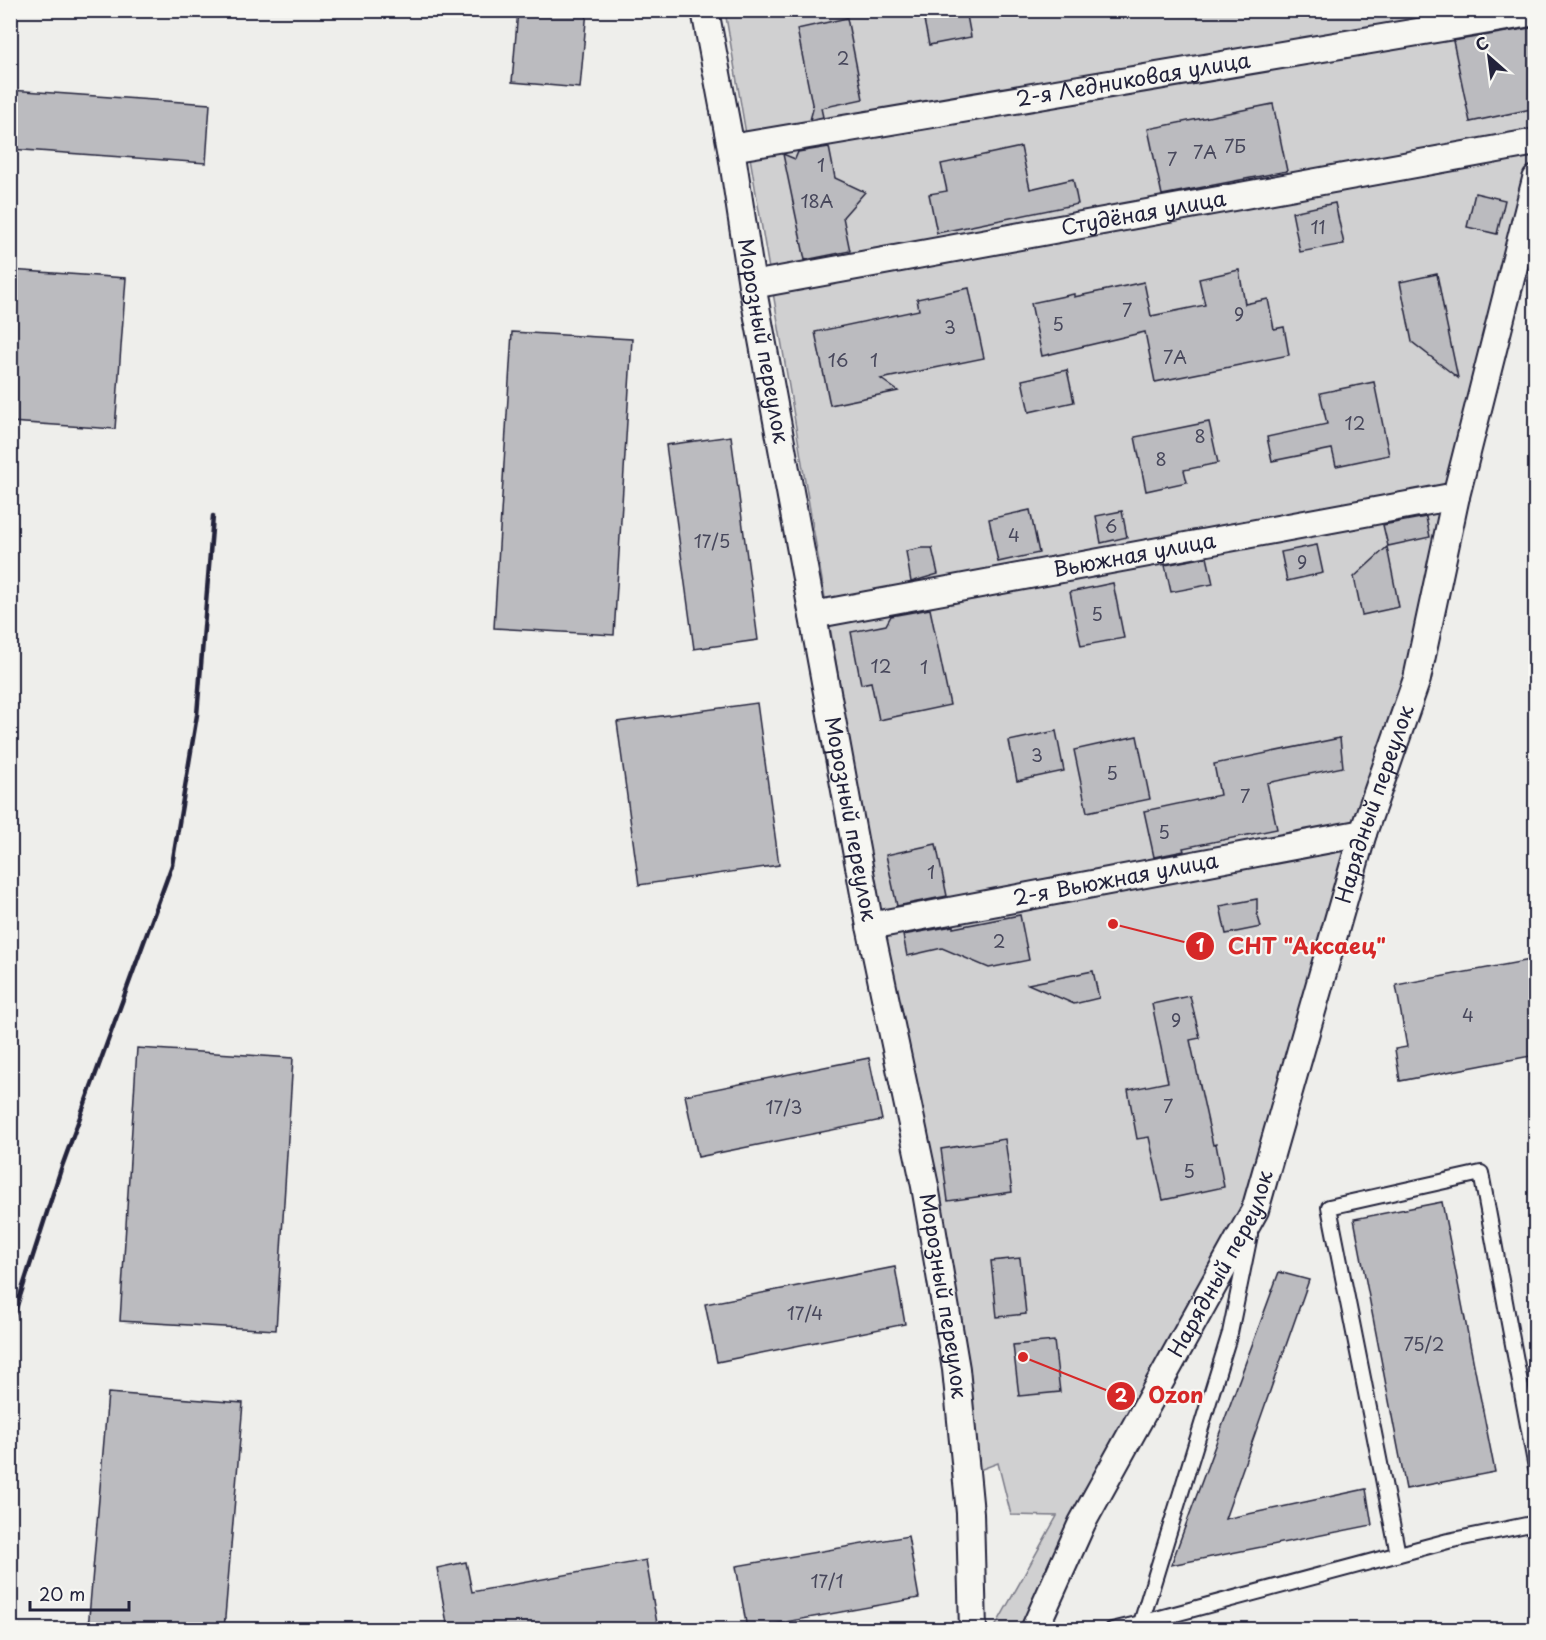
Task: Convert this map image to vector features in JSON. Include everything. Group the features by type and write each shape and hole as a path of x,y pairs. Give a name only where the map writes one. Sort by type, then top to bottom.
{"street":[{"name":"Морозный переулок","path":"705,10 731,148 752,285 870,926 925,1186 956,1369 970,1513 972,1629"},
{"name":"2-я Ледниковая улица","path":"731,148 1536,12"},
{"name":"Студёная улица","path":"752,285 1536,142"},
{"name":"Нарядный переулок","path":"1034,1629 1082,1523 1255,1210 1363,833 1417,679 1456,496 1536,179"},
{"name":"Вьюжная улица","path":"813,615 1456,496"},
{"name":"2-я Вьюжная улица","path":"870,926 1363,833"}],"lane":[{"path":"1398,1554 1329,1208 1481,1173 1536,1468"},
{"path":"1141,1623 1230,1332 1255,1210"},
{"path":"1112,1629 1448,1540 1536,1523"}],"shaded area":[{"path":"725,11 1535,11 1535,250 1461,495 1300,1095 1027,1629 994,1629 1057,1516 1011,1515 998,1463 974,1472"}],"building":[{"path":"518,10 587,10 580,88 512,82"},
{"path":"922,10 966,10 971,37 929,45"},
{"path":"847,18 863,99 821,108 823,117 810,120 813,109 797,29"},
{"path":"1536,27 1536,98 1531,109 1470,122 1453,41"},
{"path":"10,90 210,104 206,163 10,149"},
{"path":"1273,104 1287,171 1162,195 1148,129"},
{"path":"829,147 835,178 865,192 843,217 850,251 805,260 783,154 795,159 798,152"},
{"path":"1021,147 1030,189 1073,179 1078,204 937,233 929,194 947,191 941,164"},
{"path":"1475,193 1505,200 1497,234 1467,227"},
{"path":"1335,203 1344,244 1300,252 1292,212"},
{"path":"10,270 126,278 115,429 10,422"},
{"path":"1239,270 1245,304 1268,299 1274,329 1284,327 1289,355 1155,382 1145,332 1042,356 1031,303 1074,294 1074,297 1144,282 1151,316 1205,305 1199,279"},
{"path":"1437,274 1458,378 1412,342 1400,282"},
{"path":"969,288 984,358 881,379 898,391 830,405 815,332 919,310 917,299"},
{"path":"512,332 632,339 614,635 494,628"},
{"path":"1067,370 1074,402 1029,412 1022,380"},
{"path":"1374,382 1389,455 1336,466 1332,449 1272,461 1267,437 1327,424 1320,393"},
{"path":"1209,422 1218,463 1184,470 1187,482 1146,491 1135,437"},
{"path":"731,436 758,640 694,649 666,445"},
{"path":"1030,510 1039,553 998,562 989,519"},
{"path":"1122,511 1127,537 1101,543 1096,516"},
{"path":"1426,517 1430,537 1388,546 1383,525"},
{"path":"1317,545 1323,573 1287,581 1281,552"},
{"path":"1387,547 1399,607 1362,615 1354,577"},
{"path":"932,548 938,574 911,582 906,551"},
{"path":"1207,557 1213,584 1171,592 1165,565"},
{"path":"1113,583 1124,638 1081,646 1070,592"},
{"path":"930,609 950,705 879,720 871,682 861,684 851,632 886,625 891,616"},
{"path":"757,703 779,865 639,885 617,722"},
{"path":"1056,731 1064,771 1017,781 1009,741"},
{"path":"1137,736 1150,799 1087,812 1074,750"},
{"path":"1340,738 1343,767 1267,783 1277,829 1183,848 1184,851 1154,857 1144,811 1220,795 1214,764"},
{"path":"936,844 947,896 897,906 886,855"},
{"path":"1257,899 1257,913 1261,927 1226,934 1220,906"},
{"path":"1020,915 1029,960 989,968 942,948 907,956 903,935"},
{"path":"1536,959 1536,1055 1400,1081 1395,1049 1407,1047 1396,985"},
{"path":"1093,971 1099,998 1074,1004 1028,984"},
{"path":"1190,996 1200,1038 1190,1040 1213,1145 1216,1144 1224,1187 1163,1200 1149,1137 1137,1139 1128,1090 1168,1082 1152,1004"},
{"path":"137,1048 293,1058 276,1330 120,1321"},
{"path":"869,1058 882,1120 698,1157 685,1095"},
{"path":"1005,1139 1012,1192 948,1201 941,1149"},
{"path":"1442,1202 1495,1472 1406,1489 1354,1219"},
{"path":"1020,1258 1026,1314 997,1317 991,1261"},
{"path":"895,1267 905,1324 717,1362 705,1304"},
{"path":"1279,1272 1309,1280 1225,1519 1366,1489 1372,1525 1171,1565"},
{"path":"1054,1341 1060,1392 1019,1396 1013,1345"},
{"path":"108,1393 243,1403 224,1629 88,1629"},
{"path":"908,1536 919,1598 747,1629 736,1566"},
{"path":"646,1560 658,1629 448,1629 437,1568 466,1562 472,1592"}],"railway":[{"path":"10,1327 61,1169 172,865 197,715 213,516"}],"place":[{"name":"СНТ \"Аксаец\"","path":"1113,924"},
{"name":"Ozon","path":"1023,1357"}]}
